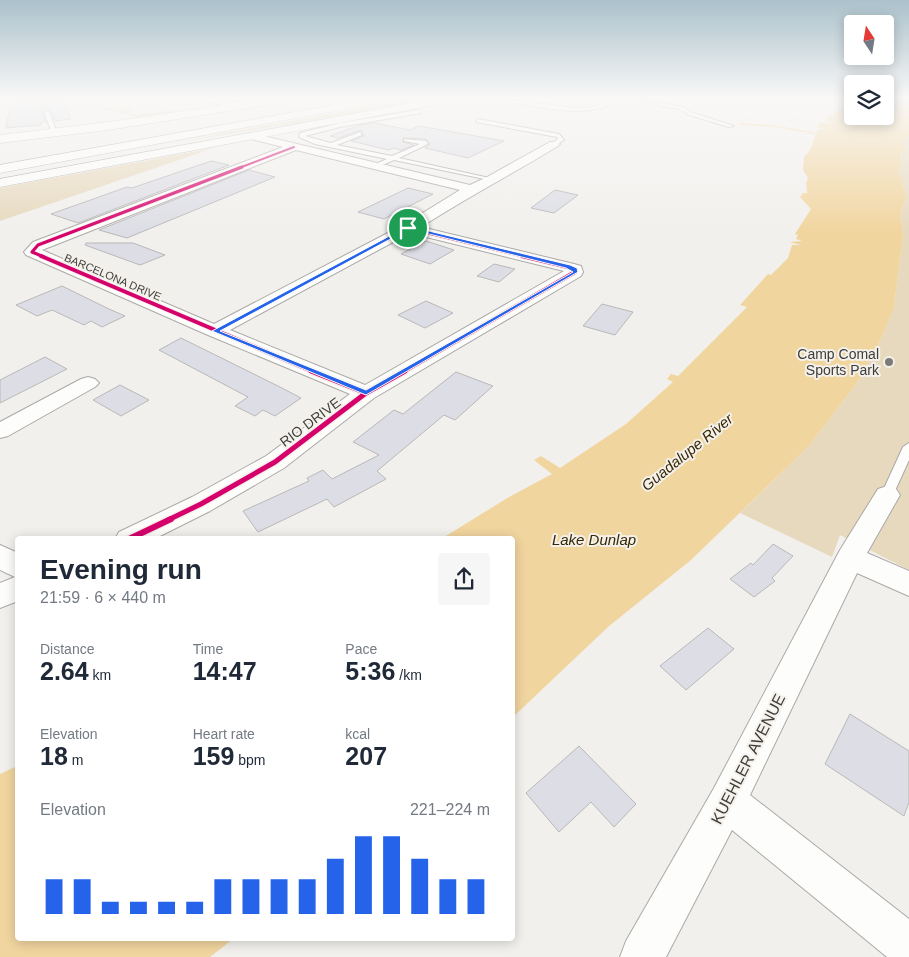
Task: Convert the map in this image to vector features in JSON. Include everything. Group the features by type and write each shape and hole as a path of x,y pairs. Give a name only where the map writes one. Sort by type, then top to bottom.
{"main road":[{"path":"0,157 78,144"},
{"path":"0,169 138,144"},
{"path":"0,173 184,144"},
{"path":"0,183 210,144"}],"street":[{"path":"278,144 471,189"},
{"path":"215,331 408,228 471,189 492,180 554,144"},
{"name":"BARCELONA DRIVE","path":"294,148 38,245 33,249 33,254 366,393"},
{"name":"RIO DRIVE","path":"135,536 201,504 275,462 366,393 574,274 575,270 408,228"},
{"path":"0,431 88,383"},
{"name":"KUEHLER AVENUE","path":"642,957 726,801 850,558 887,495"},
{"path":"0,556 15,566"},
{"path":"850,558 909,584"},
{"path":"0,596 15,589"},
{"path":"726,801 909,947"}],"lane":[{"path":"326,144 492,180"},
{"path":"375,166 425,144"},
{"path":"887,495 909,447"}],"shaded area":[{"name":"Camp Comal Sports Park","path":"901,144 909,144 909,570 840,535 832,557 740,513 808,447 857,383 880,341 894,306 903,234 900,213 905,200 905,193 899,172 900,156 903,152"},
{"path":"214,148 0,221 0,188"}],"water":[{"name":"Lake Dunlap","path":"812,144 902,144 905,148 900,156 899,172 905,200 900,213 903,234 894,307 880,341 857,383 808,447 691,560 608,627 515,715 515,536 446,536 509,497 552,474 534,460 541,456 560,468 626,424 673,382 667,379 671,374 678,376 747,307 740,305 768,274 771,275 788,258 792,245 801,245 789,242 802,241 796,239 798,235 795,234 811,209 800,197 803,193 807,193 806,183 808,178 803,170 804,157"},
{"path":"15,767 15,941 230,941 210,957 0,957 0,774"}],"building":[{"path":"362,144 414,145 401,150 393,148 389,150"},
{"path":"430,144 498,144 468,158 425,148"},
{"path":"211,161 229,165 78,223 51,214 127,187 132,188"},
{"path":"249,170 275,177 127,238 99,230"},
{"path":"408,188 433,194 384,219 358,212"},
{"path":"555,190 578,195 554,213 531,208"},
{"path":"426,241 454,250 430,264 401,254"},
{"path":"86,243 133,243 165,255 140,265 85,245"},
{"path":"494,264 515,269 499,282 477,276"},
{"path":"62,286 125,316 102,327 91,321 84,325 52,310 37,316 16,305"},
{"path":"426,301 453,313 425,328 398,315"},
{"path":"602,304 633,312 615,335 583,326"},
{"path":"181,338 301,398 275,416 263,410 255,416 235,406 248,397 159,350"},
{"path":"45,357 67,369 0,403 0,380"},
{"path":"456,372 493,386 455,420 444,415 377,471 386,479 334,507 327,499 258,532 243,511 309,481 307,478 323,470 332,479 379,455 353,442 394,410 403,414"},
{"path":"120,385 149,400 121,416 93,400"},
{"path":"773,544 793,556 772,578 775,581 754,597 730,579 751,563 753,565"},
{"path":"708,628 734,649 686,690 660,666"},
{"path":"850,714 909,751 909,802 904,816 825,764"},
{"path":"579,746 636,804 614,827 591,802 559,832 526,793"}],"cycle path":[{"path":"294,147 38,245 32,252 215,331 366,393"},
{"path":"135,536 201,504 275,462 366,393 575,272 575,270 568,267 408,228"}],"place":[{"name":"Camp Comal Sports Park","path":"889,362"}],"route":[{"path":"408,228 573,268 576,271 574,274 366,393 215,331 280,297 408,228"}],"water label":[{"name":"Guadalupe River","path":"687,452"}]}
